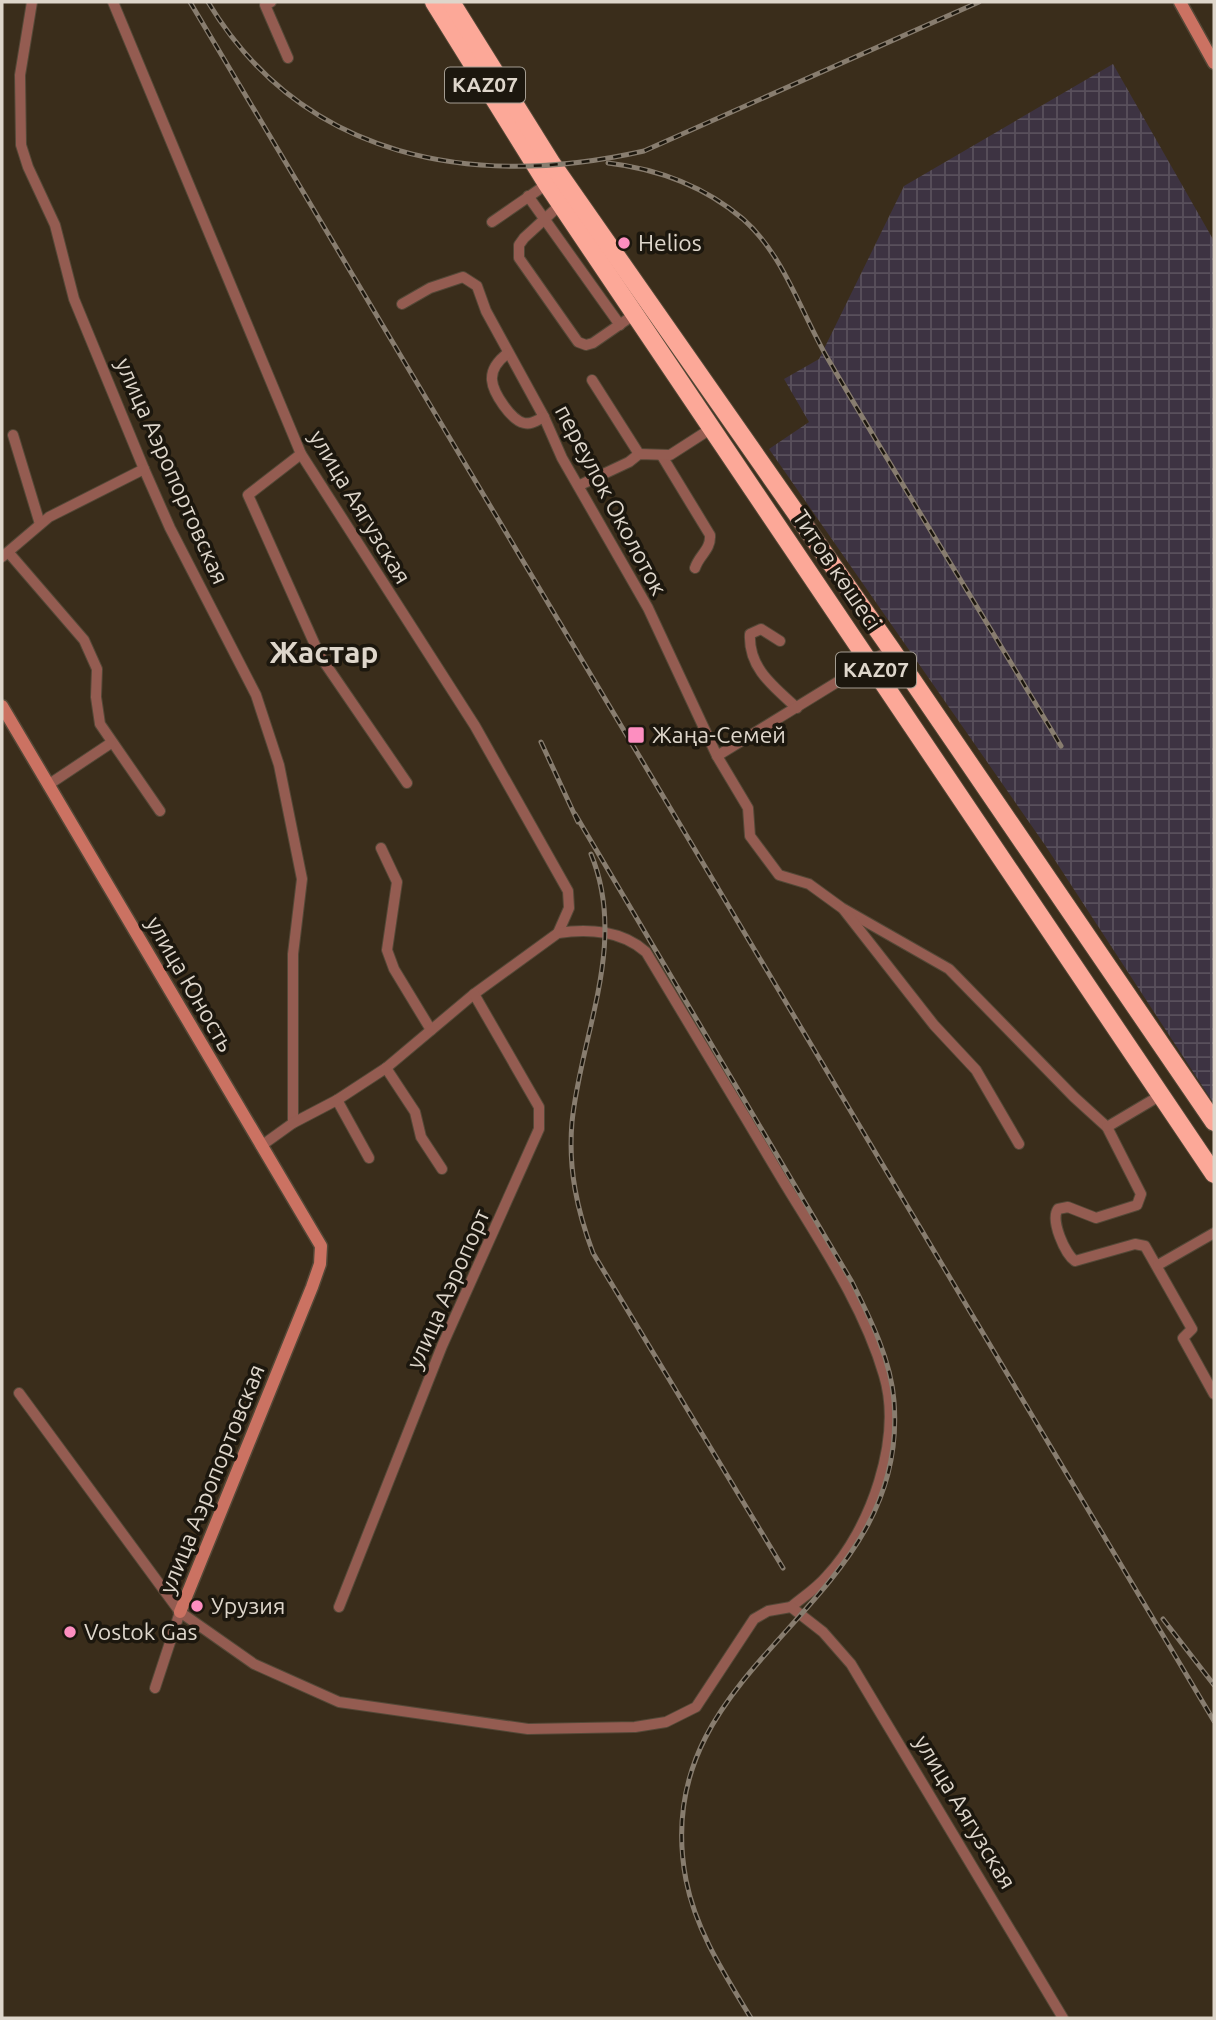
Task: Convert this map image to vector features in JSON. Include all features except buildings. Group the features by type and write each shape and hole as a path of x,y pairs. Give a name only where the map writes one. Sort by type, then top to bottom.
{"highway":[{"name":"KAZ07","path":"434,2 544,166"},
{"name":"KAZ07","path":"451,2 544,166"},
{"name":"Титов көшесі","path":"544,166 547,184 627,319 712,428 1214,1174"},
{"name":"Титов көшесі","path":"544,166 891,649 1214,1122"}],"street":[{"name":"улица Аэропортовская","path":"32,2 21,60 21,145 28,167 55,225 74,299 144,469 170,528 256,695 279,765 302,879 293,954 293,1123"},
{"name":"улица Аягузская","path":"113,2 300,454 475,726 558,869 568,891 569,908 558,933"},
{"path":"1180,2 1214,63"},
{"path":"266,3 288,58"},
{"path":"492,222 547,184"},
{"path":"528,196 545,220 627,319 586,345 578,342 519,258 519,245 545,220 561,204"},
{"name":"переулок Околоток","path":"402,304 430,288 463,277 477,286 486,311 544,417 562,458 580,485 648,608 717,756 748,808 750,836 779,875 809,884 842,908"},
{"path":"508,353 498,361 492,379 499,397 515,419 522,423 532,424 544,417"},
{"path":"592,380 639,454"},
{"path":"580,485 629,462 639,454 670,455 712,428"},
{"path":"13,435 40,524"},
{"path":"300,454 247,495 320,656 407,783"},
{"path":"662,456 710,535 707,551 698,559 695,568"},
{"path":"144,469 78,500 40,524 5,555 84,639 97,669 96,697 100,724 160,811"},
{"path":"780,641 761,629 750,634 754,661 760,673 797,708"},
{"path":"717,756 891,649"},
{"name":"улица Юность","path":"2,706 321,1246 320,1264 312,1287"},
{"path":"48,785 111,743"},
{"path":"382,848 397,882 387,950 394,969 431,1030"},
{"path":"842,908 949,969 1074,1097 1107,1127 1141,1194 1141,1200 1137,1205 1096,1218 1068,1207 1058,1209 1055,1220 1072,1260 1140,1243 1158,1265 1192,1329 1183,1338 1214,1394"},
{"path":"842,908 934,1025 976,1070 1019,1144"},
{"path":"19,1393 180,1612 254,1664 339,1702 528,1729 635,1727 666,1722 696,1707 754,1619 768,1611 791,1607 827,1577 857,1535 882,1476 889,1398 884,1376 855,1301 646,952 631,938 574,930 558,933 474,994 386,1068 337,1100 293,1123 261,1146"},
{"name":"улица Аэропорт","path":"339,1607 442,1346 539,1129 539,1107 474,994"},
{"path":"386,1068 415,1112 421,1137 442,1168"},
{"path":"1107,1127 1161,1095"},
{"path":"337,1100 369,1158"},
{"path":"1158,1265 1214,1233"},
{"name":"улица Аэропортовская","path":"155,1688 180,1612 312,1287"},
{"name":"улица Аягузская","path":"791,1607 823,1632 851,1664 895,1733 1063,2018"}],"shaded area":[{"path":"1113,64 1214,241 1214,1104 1045,845 769,449 809,422 784,379 819,359 904,186"}],"railway":[{"path":"190,2 1214,1721"},
{"path":"208,2 247,56 293,98 344,129 399,150 457,162 518,166 581,162 644,151 979,2"},
{"path":"608,163 663,175 697,188 728,207 757,233 781,267 818,341 857,408 1061,746"},
{"path":"541,742 578,822"},
{"path":"575,814 852,1282 879,1340 892,1386 894,1401 888,1473 863,1534 825,1587 738,1687 703,1742 684,1805 686,1880 691,1899 712,1952 751,2018"},
{"path":"591,854 601,888 605,921 599,988 572,1122 571,1156 582,1221 593,1253 783,1568"},
{"path":"1163,1619 1214,1685"}],"place":[{"name":"Helios","path":"624,243"},
{"name":"Жаңа-Семей","path":"636,735"},
{"name":"Урузия","path":"197,1606"},
{"name":"Vostok Gas","path":"70,1632"}],"district":[{"name":"Жастар","path":"324,653"}]}
